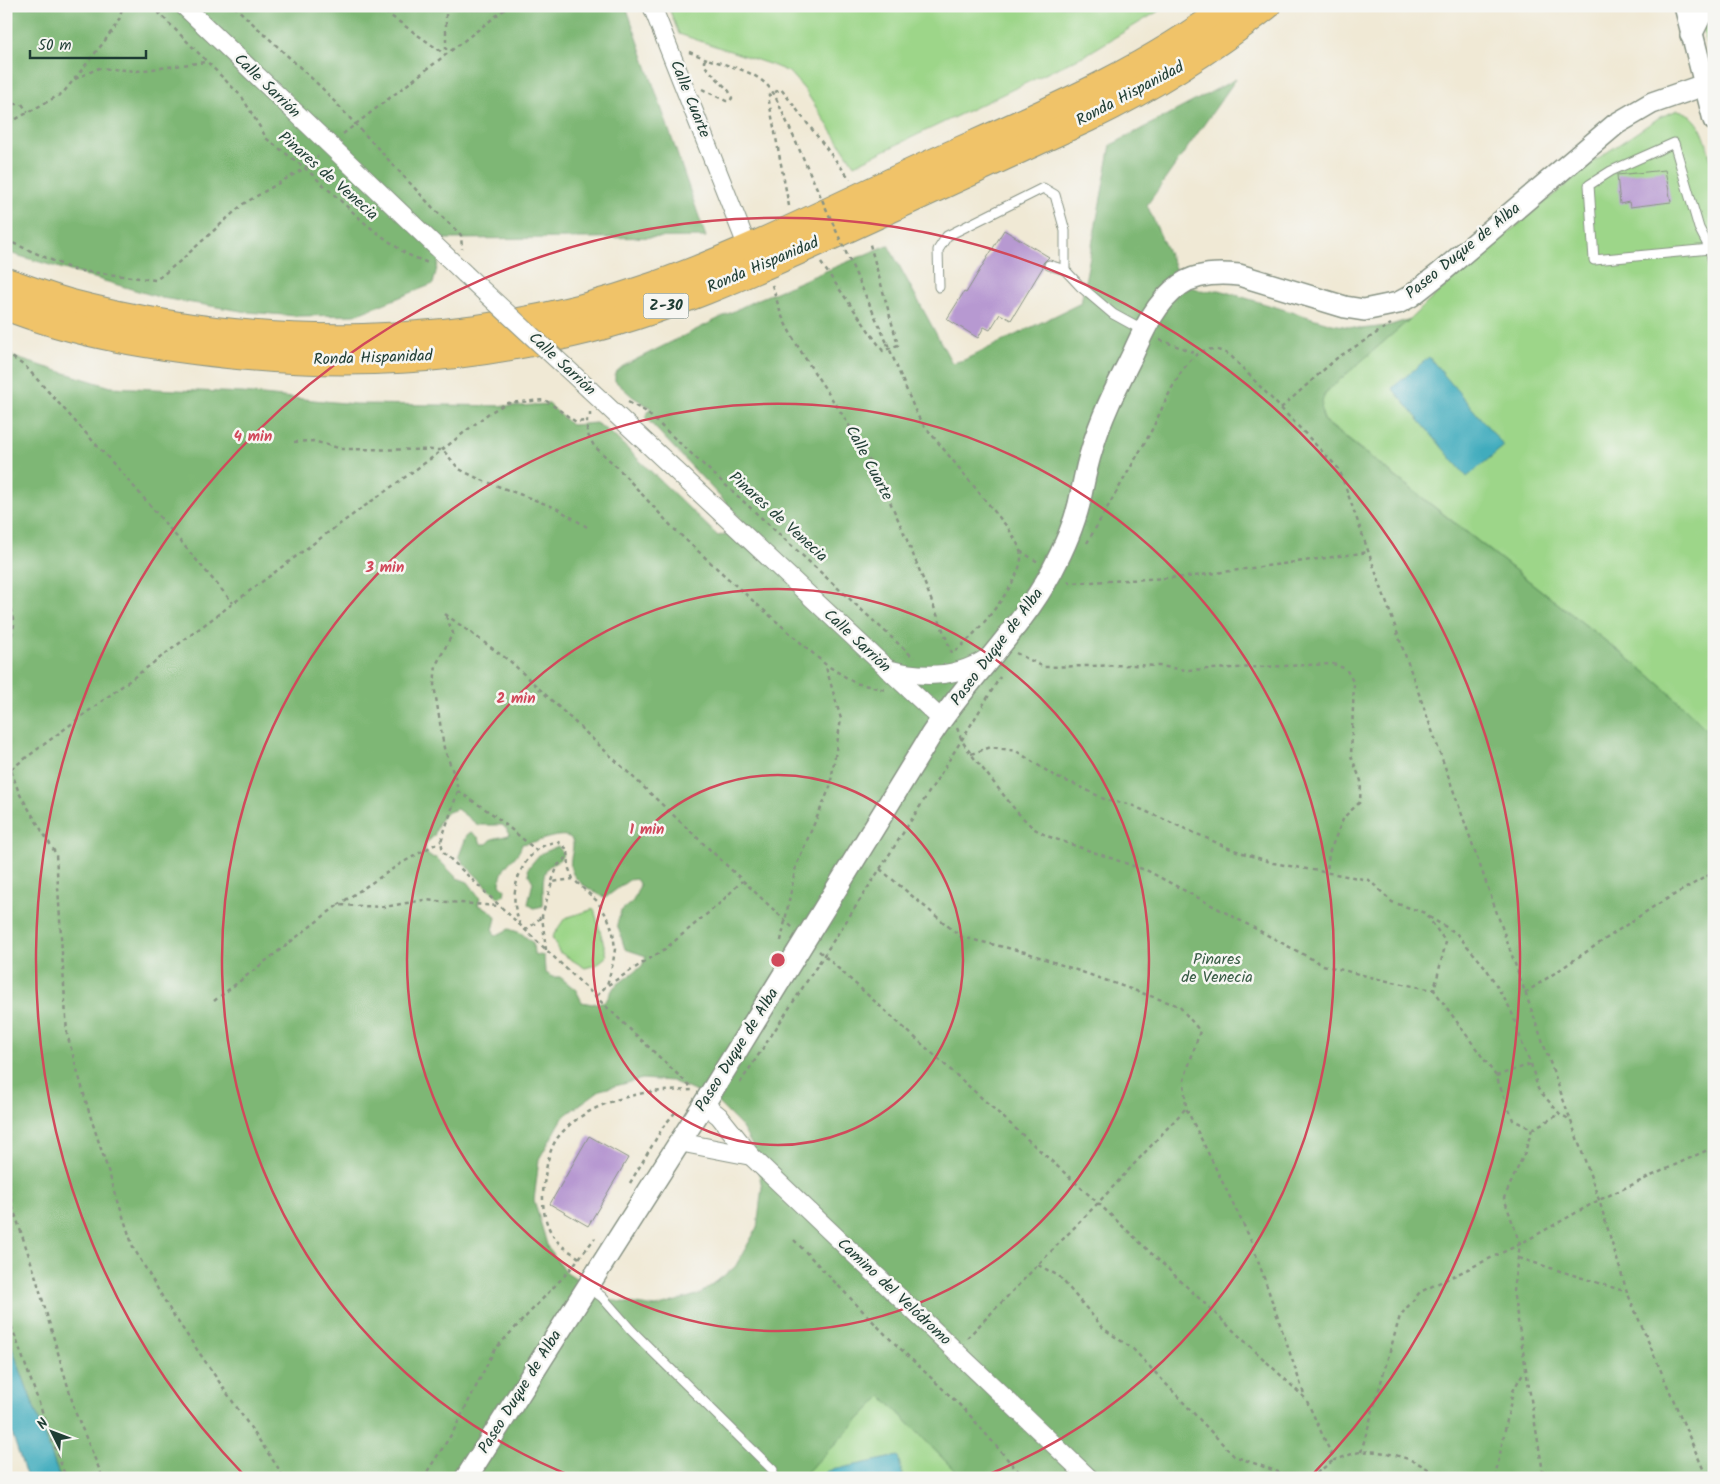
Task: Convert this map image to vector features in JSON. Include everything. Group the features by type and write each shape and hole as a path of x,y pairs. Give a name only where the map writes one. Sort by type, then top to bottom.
{"highway":[{"name":"Ronda Hispanidad","path":"6,282 66,302 166,324 297,337 390,338 463,331 549,316 654,286 761,265 1155,57 1230,6"},
{"name":"Ronda Hispanidad","path":"6,306 58,323 165,346 258,358 297,360 347,362 399,360 477,352 574,333 670,304 864,221 1118,104 1172,73 1222,40 1266,6"}],"street":[{"name":"Calle Sarrión","path":"184,6 465,274 885,668 916,696 945,715"},
{"name":"Calle Cuarte","path":"652,6 761,265"},
{"path":"1685,6 1714,120"},
{"path":"1691,35 1701,15 1714,6"},
{"name":"Paseo Duque de Alba","path":"466,1478 679,1142 695,1097 806,939 945,715 1035,600 1052,570 1073,524 1098,429 1143,332 1160,304 1175,289 1192,279 1213,274 1238,275 1354,309 1377,308 1398,303 1432,280 1616,124 1652,103 1704,85"},
{"path":"885,668 901,672 925,674 957,672 979,663 992,655"},
{"name":"Camino del Velódromo","path":"695,1097 719,1116 751,1156 1089,1478"},
{"path":"679,1142 751,1156"}],"lane":[{"path":"1710,250 1594,260 1589,185 1611,171 1674,143 1699,228 1710,250 1714,267"},
{"path":"939,288 938,250 947,236 1043,188 1055,194 1065,231 1065,270"},
{"path":"1049,265 1065,270 1080,286 1113,314 1143,332"},
{"path":"592,1278 602,1297 631,1330 773,1470"}],"path":[{"path":"9,123 63,93 104,42 118,20 123,6"},
{"name":"Pinares de Venecia","path":"152,6 242,97 267,139 304,168 367,225 406,254 432,265"},
{"path":"234,6 321,87 434,209 461,235 462,250"},
{"path":"380,6 388,14 446,55"},
{"path":"446,6 446,55"},
{"path":"6,240 74,270 156,280 179,262 243,204 304,168 355,124 509,6"},
{"path":"681,78 726,101 730,101 732,98 729,91 704,65 704,61 707,59 762,79 774,93 923,424 1008,528 1015,538 1020,551 1070,583 1187,577 1369,552"},
{"path":"73,80 99,68 137,71 207,62"},
{"path":"790,210 768,96 781,89 853,182"},
{"path":"6,104 22,104 28,113"},
{"path":"819,260 883,351 898,345 864,221"},
{"name":"Calle Cuarte","path":"761,265 784,320 813,370 857,437 877,474 900,521 952,653 970,640 997,605 1020,566 1020,551"},
{"path":"1281,408 1337,358 1393,322"},
{"path":"1143,332 1198,354 1205,350 1214,349 1231,356 1339,469 1599,1200 1627,1292 1707,1478"},
{"path":"6,353 33,374 130,482 234,603"},
{"name":"Pinares de Venecia","path":"621,398 645,411 907,650 925,674"},
{"path":"11,769 443,450 489,413 507,403 545,400 576,422 586,421 587,433 594,446 616,466 673,528 825,664 854,683 916,696"},
{"path":"294,442 313,441 342,448 443,450 459,469 479,479 556,508 587,527"},
{"path":"6,585 14,625 6,661"},
{"path":"695,1097 596,998 443,852 440,841 458,790 444,748 434,685 436,666 453,633 445,614 511,662 785,921 1098,1203 1306,1400"},
{"path":"1015,652 1044,668 1132,665 1186,670 1333,664 1346,669 1354,682 1351,756 1361,780 1360,802 1344,817 1329,853 1327,873"},
{"path":"781,946 796,866 830,786 841,719 825,664"},
{"path":"945,715 971,754 1017,812 1033,828 1047,836 1148,871 1323,964 1382,980 1434,990 1496,1076 1513,1120 1532,1129"},
{"path":"740,1084 962,740"},
{"path":"971,754 991,747 1016,751 1058,778 1077,785 1108,801 1129,804 1231,850 1273,863 1369,880 1392,902 1425,913 1456,933 1486,968 1511,1010 1538,1089 1560,1114 1570,1120"},
{"path":"6,756 19,793 56,854 67,1034 89,1112 133,1247 172,1313 281,1472 282,1478"},
{"path":"458,790 494,815 536,850"},
{"path":"214,1001 338,905 400,864 440,841"},
{"path":"520,926 515,904 516,888 521,869 536,850 548,842 558,842 568,850 569,869 573,879 597,901 608,918 613,932 614,963 607,985"},
{"path":"546,950 542,916 558,865 569,856"},
{"path":"880,869 961,937 1025,952 1179,1006 1200,1031 1184,1080 1186,1108 1251,1240 1306,1400 1334,1460"},
{"path":"1525,993 1654,907 1714,872"},
{"path":"552,882 573,879"},
{"path":"596,998 607,985 665,949 720,903 742,881"},
{"path":"338,905 384,907 424,900 499,906"},
{"path":"525,930 542,916"},
{"path":"1427,916 1446,942 1434,990"},
{"path":"1496,1076 1531,1064"},
{"path":"592,1278 580,1258 558,1242 548,1225 542,1198 548,1157 556,1140 572,1124 596,1108 616,1100 640,1093 695,1097"},
{"path":"630,1183 663,1127 681,1105"},
{"path":"956,1350 1098,1203 1186,1108"},
{"path":"1544,1478 1513,1291 1520,1244 1504,1198 1525,1152 1532,1129 1560,1114"},
{"path":"1362,1452 1400,1316 1420,1292 1520,1244 1599,1200 1714,1147"},
{"path":"6,1175 14,1211 34,1271 76,1414 103,1478"},
{"path":"422,1478 453,1432 495,1349 568,1272 596,1237"},
{"path":"794,1240 887,1336 967,1412 1014,1468 1026,1478"},
{"path":"1519,1258 1627,1292"},
{"path":"1038,1265 1059,1276 1104,1329 1133,1349 1234,1456 1295,1478"},
{"path":"6,1311 66,1478"},
{"path":"1495,1478 1513,1391 1525,1369"},
{"path":"1310,1478 1334,1460 1362,1452 1399,1455 1432,1471 1438,1478"},
{"path":"6,1470 9,1478"}],"green space":[{"path":"6,6 626,6 706,237 444,239 433,284 355,315 296,316 248,312 162,298 6,252"},
{"path":"668,6 1167,6 1087,54 854,165 804,89 789,72 679,34"},
{"path":"1714,14 1714,75 1703,30"},
{"name":"Pinares de Venecia","path":"1236,79 1147,205 1182,284 1203,291 1219,290 1332,324 1360,329 1388,326 1410,319 1327,391 1323,398 1322,406 1322,415 1325,422 1648,674 1714,737 1714,1478 962,1478 882,1396 801,1478 60,1478 6,1331 6,355 111,387 242,393 354,404 520,406 549,404 571,425 596,423 612,434 718,536 736,532 741,519 645,417 651,408 633,397 615,381 615,373 623,366 754,301 888,245 952,363 964,360 1081,303 1111,145","holes":["457,809 478,825 502,825 508,830 509,835 492,839 487,844 481,844 479,838 471,832 467,835 459,856 464,864 499,898 504,895 505,890 500,884 503,871 520,850 522,844 554,836 565,836 572,840 573,848 570,865 574,876 586,887 605,898 629,880 636,879 640,885 633,901 621,911 617,924 625,949 646,956 642,966 614,987 606,1001 592,1004 582,1002 576,990 560,977 552,977 545,972 544,956 534,954 533,943 521,933 509,929 495,936 493,930 496,918 491,911 478,905 480,898 468,882 457,878 437,858 430,857 425,851 426,843 434,836 439,822 446,813","642,1079 672,1081 716,1101 741,1126 753,1147 762,1187 757,1228 735,1267 700,1294 656,1307 609,1300 565,1271 548,1248 534,1200 539,1159 564,1116 600,1090"]},
{"path":"1678,110 1695,120 1700,127 1714,176 1714,737 1648,674 1326,422 1321,408 1323,398 1332,386 1410,319 1447,284 1594,161 1660,117"},
{"path":"558,846 562,855 561,858 549,867 544,874 543,906 534,908 528,904 533,882 528,868 540,854"},
{"path":"594,909 607,956 596,965 585,968 559,952 552,937 565,918"},
{"path":"882,1396 962,1478 801,1478"}],"water":[{"path":"1429,357 1504,446 1467,477 1392,388"},
{"path":"6,1331 60,1478 27,1478 6,1416"},
{"path":"898,1456 903,1478 821,1478 827,1471"}],"building":[{"path":"1665,170 1671,202 1630,207 1629,202 1620,204 1617,175"},
{"path":"1004,230 1049,257 1043,263 1043,267 1011,320 1000,314 990,330 984,327 978,338 947,319 964,292 966,293"},
{"path":"589,1136 628,1158 588,1226 550,1204"}]}
